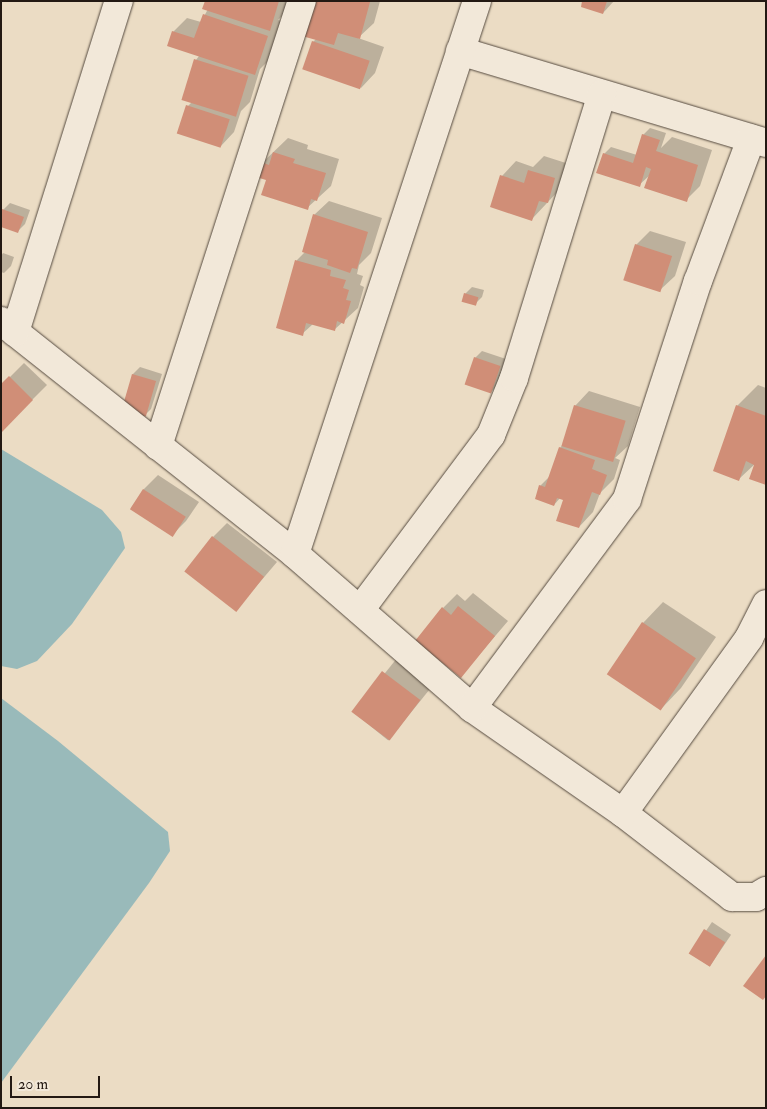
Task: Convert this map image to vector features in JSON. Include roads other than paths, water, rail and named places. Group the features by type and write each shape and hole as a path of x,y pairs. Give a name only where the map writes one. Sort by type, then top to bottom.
{"street":[{"path":"119,1 8,326 295,554 472,708 623,813 732,897 756,897 766,891"},
{"path":"158,446 302,1"},
{"path":"295,554 477,1"},
{"path":"460,52 758,141 698,281 627,499 472,708"},
{"path":"360,610 491,435 514,378 602,94"},
{"path":"623,813 748,638 766,604"}],"water":[{"path":"1,449 102,510 121,532 125,548 72,624 37,661 17,669 1,666"},
{"path":"1,698 58,741 168,832 170,851 149,883 1,1083"}]}
